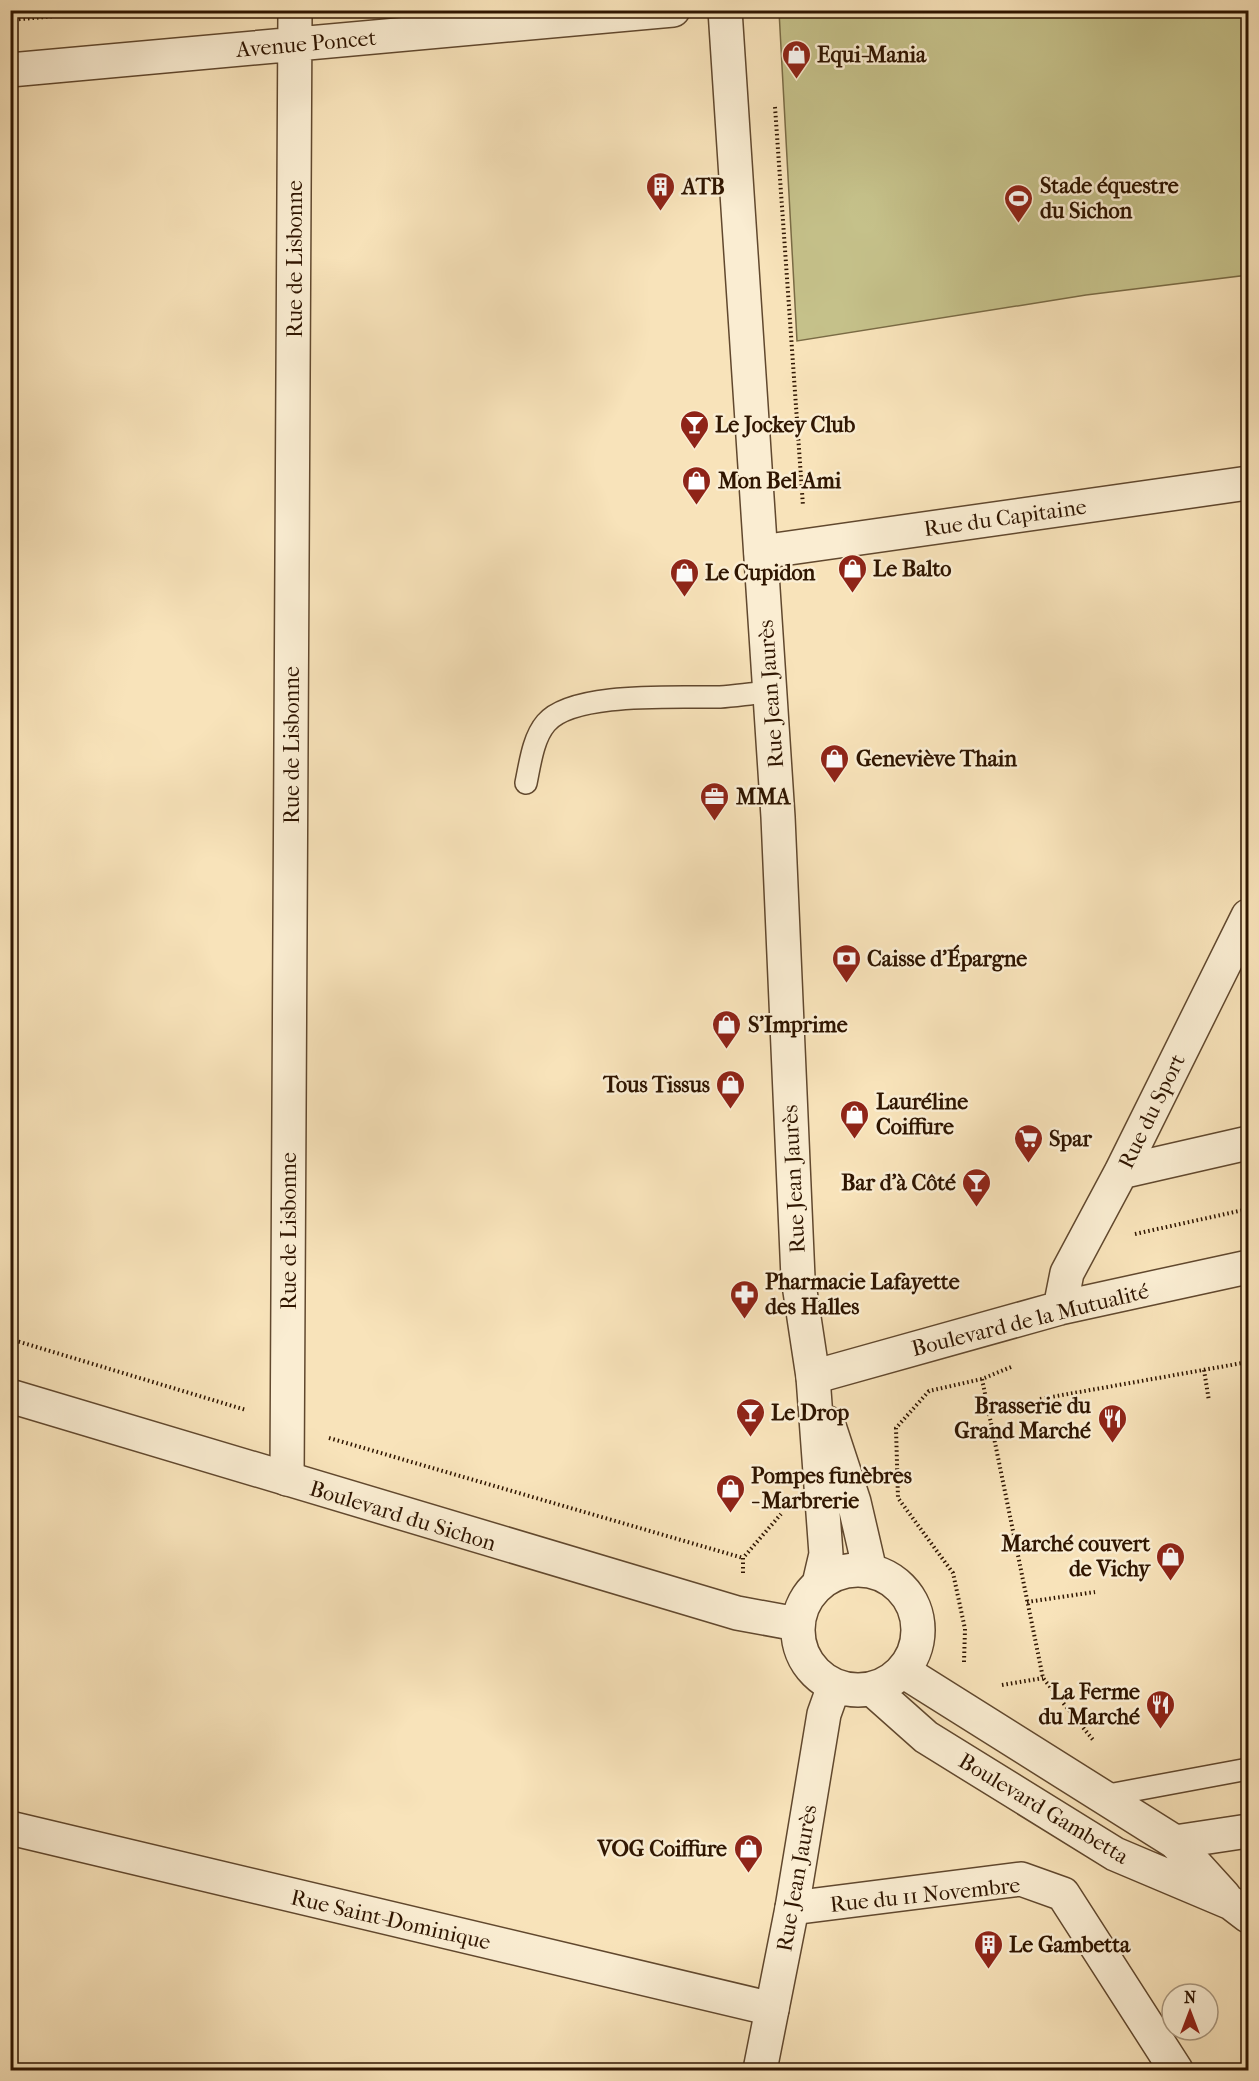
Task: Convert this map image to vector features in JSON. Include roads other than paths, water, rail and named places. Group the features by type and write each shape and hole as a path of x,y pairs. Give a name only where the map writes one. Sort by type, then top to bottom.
{"street":[{"name":"Rue de Lisbonne","path":"287,1479 295,10"},
{"name":"Avenue Poncet","path":"10,70 673,10"},
{"name":"Rue Jean Jaurès","path":"725,10 770,692 798,1278 813,1377 826,1554 819,1584"},
{"name":"Rue du Capitaine","path":"761,552 1248,483"},
{"name":"Rue du Sport","path":"1060,1308 1067,1274 1122,1172 1248,916"},
{"path":"1122,1172 1248,1143"},
{"name":"Boulevard de la Mutualité","path":"813,1377 1060,1308 1248,1267"},
{"name":"Rue Jean Jaurès","path":"813,1377 854,1502 870,1571"},
{"name":"Boulevard du Sichon","path":"10,1396 737,1613 797,1624"},
{"path":"870,1571 885,1576 898,1586 914,1607 917,1619 917,1642 914,1655 903,1671 889,1682 872,1689 853,1691 834,1686 823,1680 805,1662 797,1637 797,1624 804,1602 819,1584 843,1572 870,1571"},
{"name":"Boulevard Gambetta","path":"903,1671 1175,1842 1240,1910"},
{"name":"Rue Jean Jaurès","path":"760,2070 792,1908 824,1714 834,1686"},
{"name":"Boulevard Gambetta","path":"872,1689 926,1737 1114,1854 1240,1910"},
{"name":"Rue Saint-Dominique","path":"10,1828 772,2009"},
{"path":"1175,1842 1248,1831"},
{"name":"Rue du 11 Novembre","path":"792,1908 1021,1879 1063,1894 1176,2070"}],"lane":[{"path":"526,783 532,752 546,722 566,710 603,699 723,696 770,692"},
{"path":"1103,1796 1248,1769"}],"place":[{"name":"Equi-Mania","path":"796,80"},
{"name":"ATB","path":"661,212"},
{"name":"Stade équestre du Sichon","path":"1019,224"},
{"name":"Le Jockey Club","path":"694,450"},
{"name":"Mon Bel Ami","path":"697,506"},
{"name":"Le Balto","path":"852,594"},
{"name":"Le Cupidon","path":"684,598"},
{"name":"Geneviève Thain","path":"835,784"},
{"name":"MMA","path":"715,822"},
{"name":"Caisse d'Épargne","path":"846,984"},
{"name":"S'Imprime","path":"727,1050"},
{"name":"Tous Tissus","path":"731,1110"},
{"name":"Lauréline Coiffure","path":"855,1140"},
{"name":"Spar","path":"1028,1164"},
{"name":"Bar d'à Côté","path":"977,1208"},
{"name":"Pharmacie Lafayette des Halles","path":"744,1320"},
{"name":"Le Drop","path":"750,1438"},
{"name":"Brasserie du Grand Marché","path":"1112,1444"},
{"name":"Pompes funèbres - Marbrerie","path":"730,1514"},
{"name":"Marché couvert de Vichy","path":"1171,1582"},
{"name":"La Ferme du Marché","path":"1161,1730"},
{"name":"VOG Coiffure","path":"748,1874"},
{"name":"Le Gambetta","path":"988,1970"}]}
